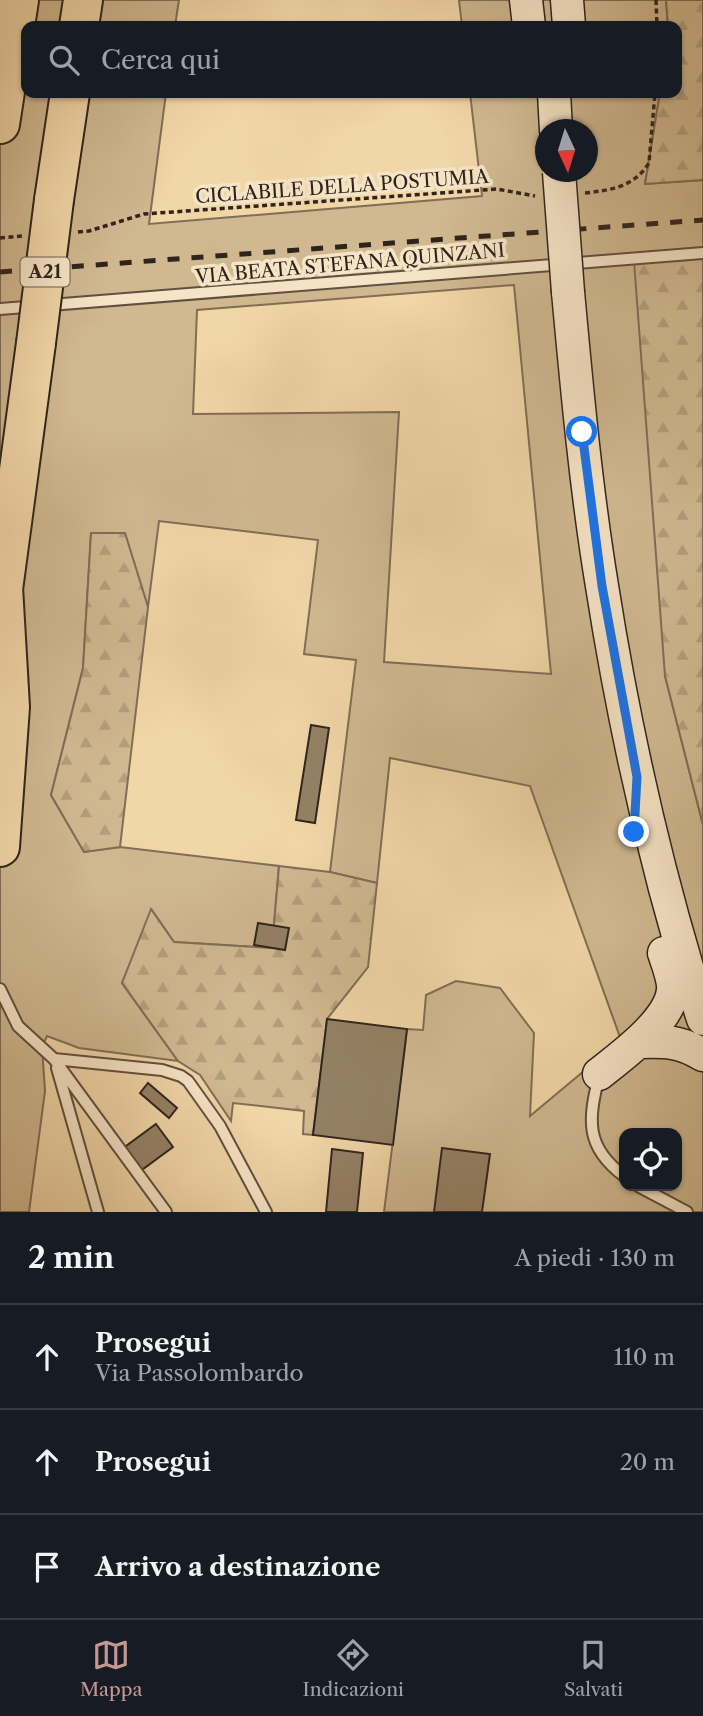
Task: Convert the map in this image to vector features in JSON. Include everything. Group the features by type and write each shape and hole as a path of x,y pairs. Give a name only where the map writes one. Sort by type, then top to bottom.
{"highway":[{"path":"0,124 19,0"},
{"path":"80,21 83,0"},
{"name":"A21","path":"2,599 69,98"},
{"path":"0,847 10,708 2,599"}],"main road":[{"path":"526,0 528,21"},
{"path":"547,0 549,21"},
{"path":"567,0 569,21"},
{"path":"566,183 568,292 582,432 602,586 637,777 661,875 703,1019"},
{"path":"599,1074 639,1042 666,1010 673,989 634,832 637,777"},
{"path":"639,1042 664,1041 685,1045 703,1055"}],"lane":[{"name":"VIA BEATA STEFANA QUINZANI","path":"0,309 703,253"},
{"path":"0,989 18,1026 54,1059 166,1212"},
{"path":"54,1059 98,1212"},
{"path":"54,1059 162,1070 188,1081 220,1126 266,1212"},
{"path":"599,1074 590,1123 595,1143 619,1172"},
{"path":"647,1191 687,1212"}],"path":[{"path":"656,0 657,21"},
{"path":"566,183 609,190 624,186 643,172 649,163 655,98"},
{"name":"CICLABILE DELLA POSTUMIA","path":"76,232 89,231 144,214 497,189 539,197"},
{"path":"0,238 25,236"}],"green space":[{"path":"0,0 179,0 176,21 21,21 21,98 165,98 149,224 482,196 471,98 659,98 645,184 703,180 703,253 665,676 703,825 703,1212 384,1212 407,1029 423,1030 426,995 456,981 500,988 534,1033 530,1116 621,1040 530,786 390,758 377,883 330,872 356,660 304,654 318,540 159,521 148,607 125,534 91,533 83,668 51,795 84,852 120,847 279,866 272,948 174,942 152,910 122,983 178,1061 79,1048 47,1036 42,1047 45,1091 29,1212 0,1212","holes":["514,285 551,674 384,662 399,412 193,414 197,310"]},
{"path":"459,0 666,0 668,21 461,21"},
{"path":"666,0 703,0 703,180 645,184 659,98 682,98 682,21 668,21"},
{"path":"703,253 703,825 665,676 634,261"},
{"path":"91,533 125,533 148,607 120,847 84,852 51,795 83,668"},
{"path":"279,866 330,872 377,883 368,967 327,1019 313,1135 303,1134 304,1111 233,1103 231,1121 200,1075 178,1061 122,983 151,909 174,942 272,948"}],"building":[{"path":"311,725 329,728 315,823 296,820"},
{"path":"258,923 289,928 285,950 254,945"},
{"path":"327,1019 407,1029 393,1145 313,1135"},
{"path":"148,1083 177,1108 169,1118 140,1093"},
{"path":"156,1124 173,1147 139,1172 122,1149"},
{"path":"442,1148 490,1154 482,1212 434,1212"},
{"path":"332,1149 363,1153 357,1212 326,1212"}],"railway":[{"path":"0,272 703,220"}],"route":[{"path":"582,432 602,586 637,777 634,832"}]}
